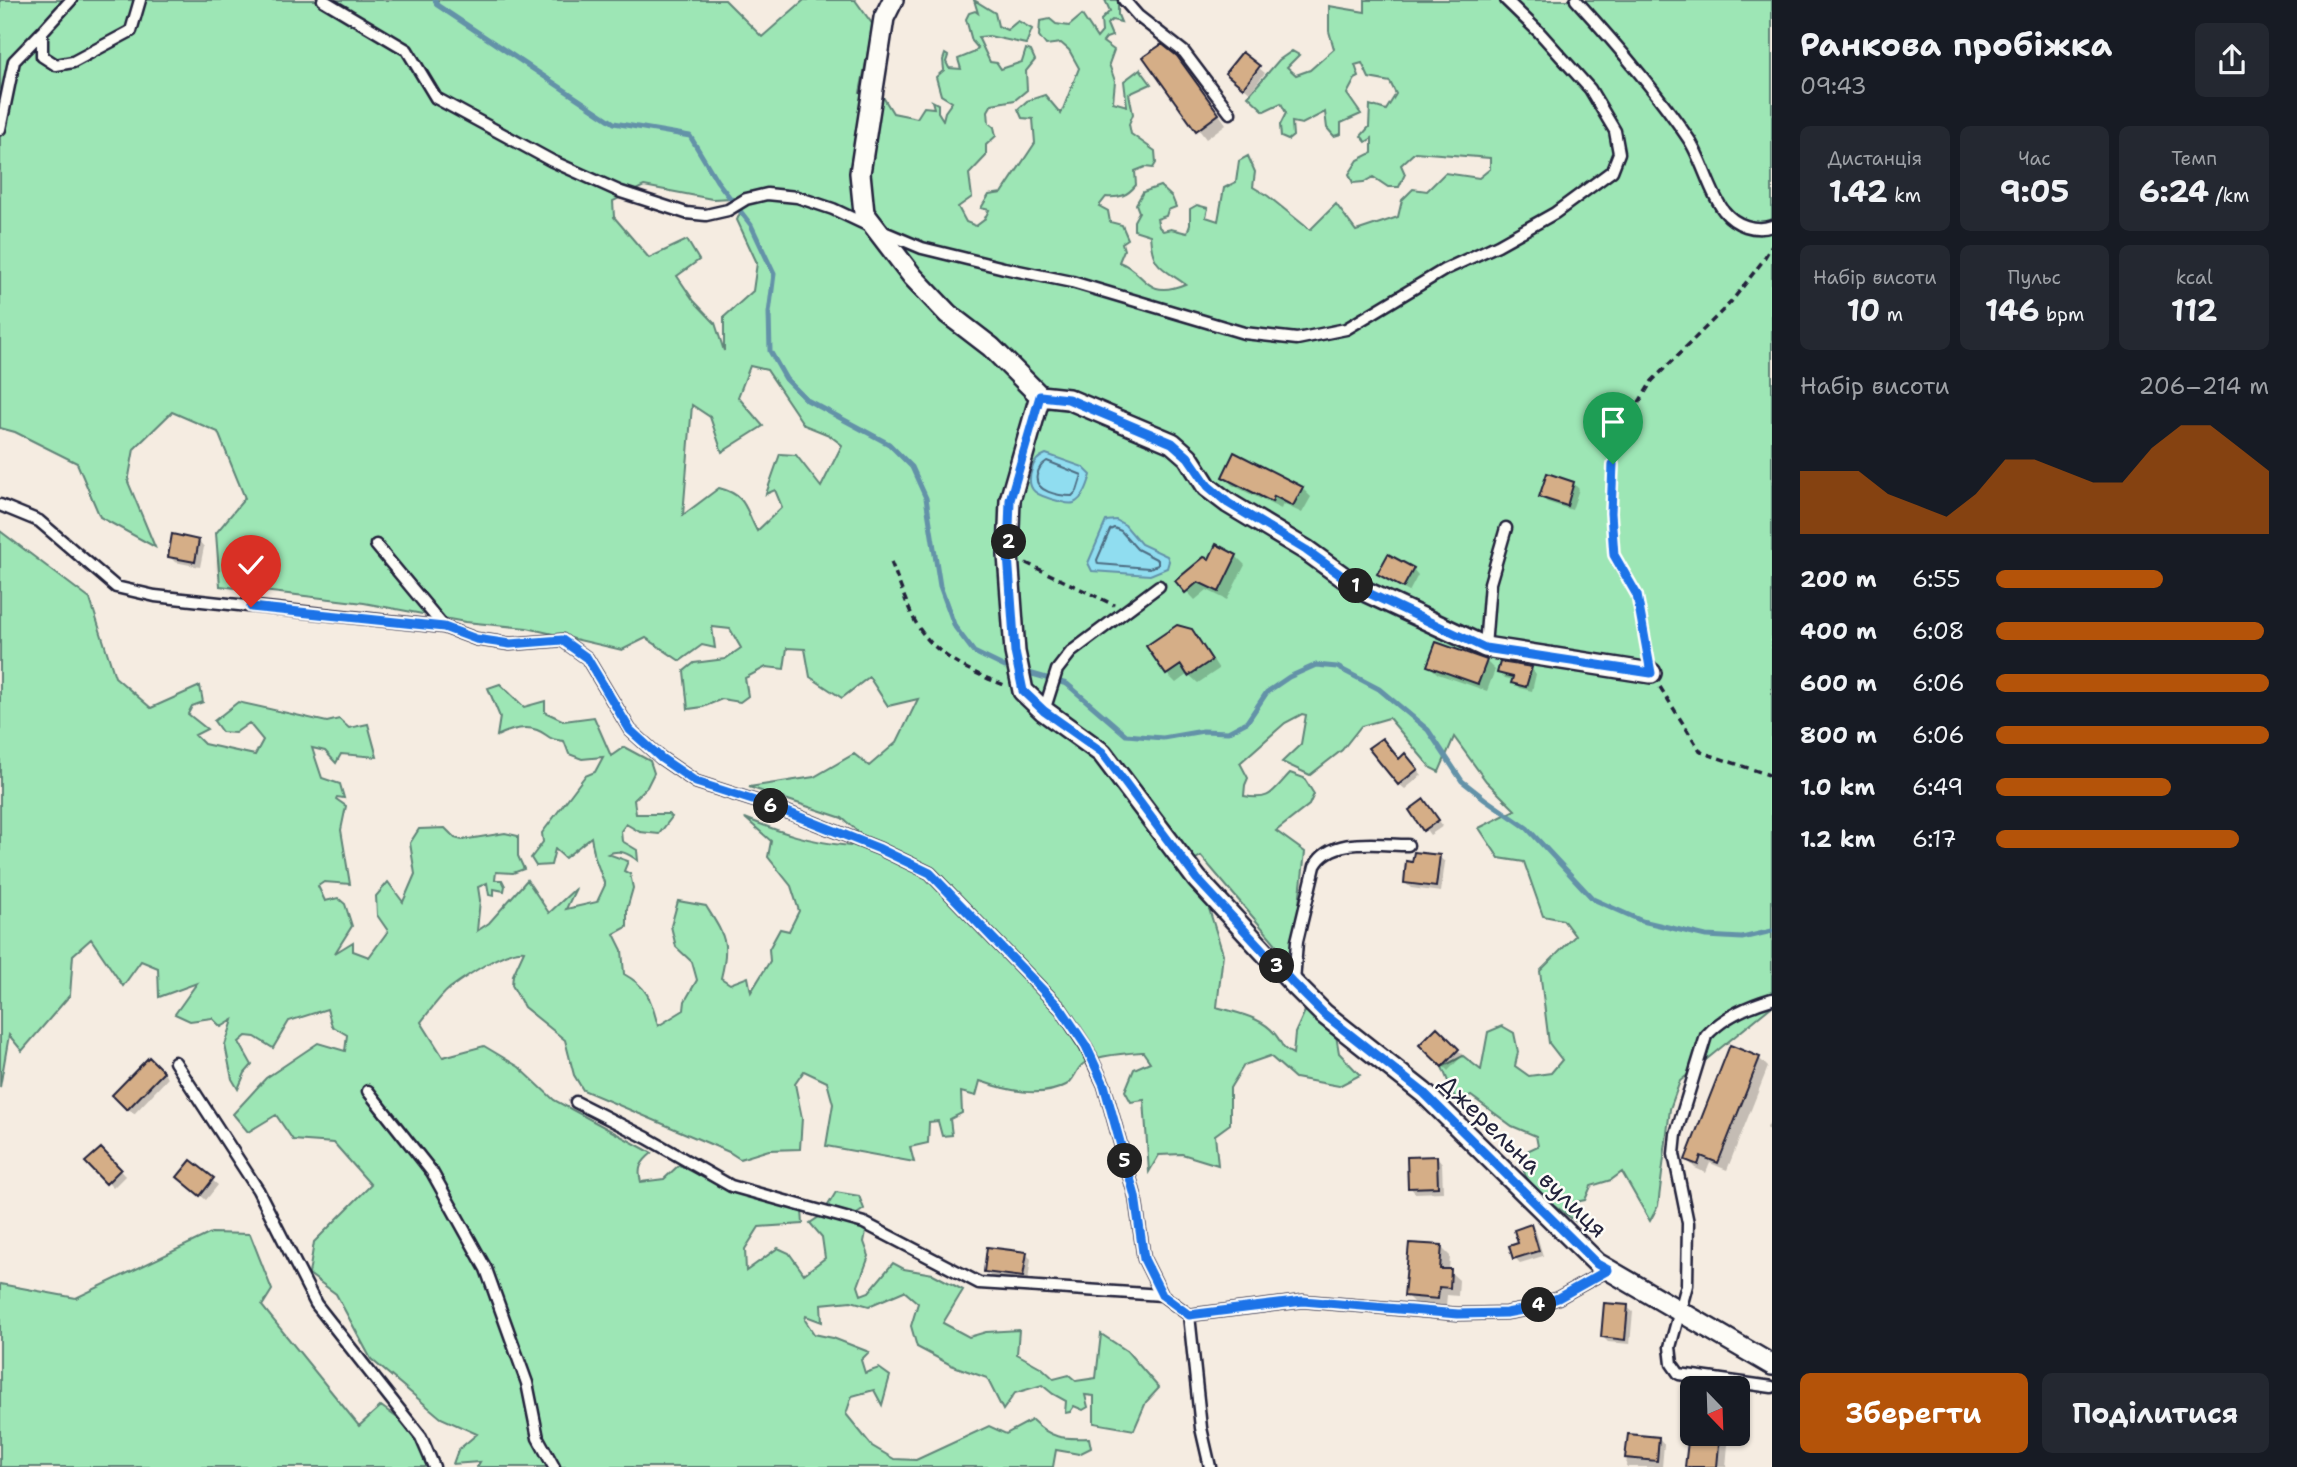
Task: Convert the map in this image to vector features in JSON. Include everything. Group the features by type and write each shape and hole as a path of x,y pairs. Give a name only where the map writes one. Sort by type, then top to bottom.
{"street":[{"path":"893,0 884,18 860,173 864,213 913,278 948,314 990,347 1040,396 1068,399 1172,443 1188,457 1208,486 1228,503 1306,550 1360,589 1485,648 1651,673"},
{"path":"1023,691 1015,652 1008,555 1010,500 1040,396"},
{"name":"Джерельна вулиця","path":"1023,691 1044,711 1102,752 1197,879 1324,1014 1424,1093 1597,1264 1772,1366"}],"lane":[{"path":"0,129 14,61 72,0"},
{"path":"42,32 42,56 56,65 73,62 131,31 139,0"},
{"path":"323,0 407,50 436,98 552,161 621,192 685,213 706,215 728,209 746,199 767,194 797,197 833,209 922,248 1072,282 1244,333 1297,339 1346,329 1444,270 1555,213 1612,171 1619,153 1615,131 1590,89 1506,0"},
{"path":"1124,0 1138,16 1184,52 1230,113"},
{"path":"1576,0 1656,94 1690,141 1723,210 1736,222 1744,225 1764,229 1772,226"},
{"path":"0,505 39,521 116,587 155,596 444,627 476,639 510,644 562,640 587,658 630,730 661,758 696,782 777,808 880,849 930,873 1061,1009 1086,1046 1104,1085 1135,1196 1144,1259 1162,1295 1189,1315 1303,1301 1458,1314 1506,1313 1528,1309 1558,1298 1608,1270"},
{"path":"1485,648 1490,583 1506,528"},
{"path":"376,545 444,627"},
{"path":"1044,711 1057,670 1071,652 1159,586"},
{"path":"1294,984 1297,942 1315,866 1321,855 1330,849 1349,845 1408,845"},
{"path":"1772,999 1730,1016 1706,1036 1676,1134 1674,1154 1688,1223 1687,1285 1670,1347 1672,1363 1679,1374 1772,1387"},
{"path":"176,1062 258,1190 316,1304 421,1437 434,1467"},
{"path":"368,1091 432,1172 486,1269 527,1383 538,1438 554,1467"},
{"path":"576,1102 647,1138 731,1186 864,1223 979,1283 1162,1295"},
{"path":"1189,1315 1201,1428 1210,1467"}],"path":[{"path":"1772,245 1731,302 1652,381 1630,416 1613,464 1611,513 1614,555 1637,595 1651,673 1701,752 1772,776"},
{"path":"1008,555 1126,610"},
{"path":"891,562 919,628 942,652 970,672 1023,691"}],"green space":[{"path":"0,0 725,0 762,37 804,0 855,0 873,25 860,93 883,97 893,113 917,118 924,107 934,108 932,101 938,104 938,112 943,120 952,102 941,95 936,77 944,70 945,54 948,56 946,62 949,68 961,69 958,59 978,48 972,41 966,19 969,13 978,13 974,0 995,13 998,26 1007,30 1018,21 1032,29 1026,44 989,36 978,37 990,62 997,63 1001,69 1022,62 1026,49 1031,51 1035,60 1026,71 1027,90 1015,100 992,104 988,111 989,123 994,127 996,136 986,145 986,156 969,174 972,197 958,207 966,222 976,226 984,220 989,210 981,208 989,195 1002,193 1035,143 1033,119 1022,118 1018,109 1027,101 1045,95 1061,114 1079,68 1069,50 1061,43 1046,45 1039,36 1040,21 1050,19 1056,24 1069,26 1082,15 1097,38 1102,32 1101,20 1110,11 1105,0 1118,0 1121,22 1112,20 1107,24 1112,36 1103,42 1114,50 1109,64 1115,81 1113,102 1127,106 1124,81 1140,69 1151,84 1129,94 1133,114 1129,124 1131,134 1155,151 1156,163 1153,168 1145,167 1135,171 1136,185 1129,192 1119,197 1106,197 1099,206 1108,211 1110,222 1122,225 1128,239 1122,243 1124,250 1119,262 1128,266 1153,287 1161,289 1185,284 1159,265 1153,254 1150,235 1134,230 1134,221 1139,212 1136,204 1143,192 1160,186 1172,197 1176,207 1168,210 1166,216 1157,219 1159,227 1163,231 1171,229 1187,233 1190,209 1197,205 1208,208 1206,217 1218,221 1224,188 1236,182 1239,161 1248,156 1255,172 1253,187 1310,230 1336,204 1356,231 1398,217 1402,200 1413,189 1427,191 1445,173 1479,178 1490,169 1490,158 1415,152 1401,165 1405,174 1399,187 1388,187 1373,177 1364,182 1353,183 1349,174 1358,160 1372,153 1372,138 1366,142 1361,136 1369,127 1370,105 1386,110 1396,94 1390,82 1369,78 1362,63 1355,65 1359,77 1355,79 1347,94 1361,114 1341,123 1341,134 1334,136 1327,128 1325,112 1302,124 1292,122 1293,136 1288,140 1281,137 1280,125 1286,113 1281,103 1264,111 1248,96 1279,60 1292,51 1299,55 1287,67 1296,75 1310,70 1334,49 1329,31 1329,6 1365,12 1365,0 1772,0 1772,1006 1680,1081 1670,1109 1658,1206 1650,1221 1622,1172 1611,1180 1591,1186 1585,1200 1575,1202 1577,1214 1589,1230 1551,1202 1526,1176 1524,1162 1527,1151 1538,1146 1536,1136 1512,1126 1471,1096 1457,1103 1442,1067 1463,1056 1481,1070 1488,1032 1502,1026 1514,1033 1518,1052 1515,1066 1529,1076 1551,1073 1562,1060 1549,1043 1540,971 1575,936 1563,920 1543,916 1524,862 1499,858 1479,828 1515,810 1486,781 1454,737 1439,772 1431,768 1389,718 1361,726 1342,750 1310,775 1282,762 1301,744 1306,715 1302,714 1285,723 1240,763 1248,778 1244,796 1260,797 1270,794 1290,773 1304,778 1314,794 1309,805 1276,831 1305,852 1292,963 1201,856 1194,860 1223,954 1217,1007 1263,1023 1293,1054 1295,1033 1305,1011 1335,1029 1339,1053 1360,1075 1339,1086 1295,1078 1270,1056 1244,1065 1230,1088 1230,1124 1215,1135 1218,1165 1182,1154 1159,1155 1149,1172 1144,1100 1131,1102 1125,1091 1134,1069 1150,1062 1143,1052 1095,1058 1081,1066 1069,1083 1045,1092 1023,1092 980,1081 976,1096 961,1092 962,1113 950,1119 952,1135 942,1136 938,1121 929,1122 928,1143 910,1147 914,1162 826,1146 833,1104 827,1082 804,1071 795,1084 802,1118 800,1149 769,1150 740,1159 583,1090 574,1075 565,1040 524,1007 512,985 513,975 524,951 507,954 486,964 450,988 421,1022 443,1057 484,1046 519,1067 554,1100 652,1153 641,1166 641,1182 664,1179 679,1165 720,1185 802,1210 803,1224 759,1227 745,1249 746,1271 778,1248 789,1253 804,1274 825,1258 822,1237 810,1223 822,1215 836,1192 859,1196 864,1209 850,1219 866,1232 864,1242 869,1256 858,1286 861,1295 869,1292 893,1263 904,1269 933,1274 963,1290 943,1323 969,1337 986,1332 1019,1330 1017,1354 1042,1368 1054,1379 1069,1375 1076,1381 1096,1378 1101,1334 1127,1351 1159,1388 1146,1402 1134,1430 1094,1423 1094,1396 1085,1395 1088,1407 1083,1410 1074,1406 1070,1412 1065,1413 1066,1401 1042,1385 1015,1393 1003,1410 987,1378 951,1365 917,1347 911,1326 918,1303 904,1291 869,1306 851,1301 821,1304 822,1322 806,1316 805,1320 814,1334 833,1338 869,1352 861,1360 865,1373 879,1368 890,1376 882,1405 874,1390 852,1396 846,1414 872,1446 894,1459 916,1460 989,1426 1006,1434 1032,1420 1058,1436 1089,1438 1091,1448 1079,1454 1056,1450 1053,1467 477,1467 480,1462 453,1464 458,1450 477,1434 441,1418 371,1359 336,1294 309,1274 314,1242 371,1185 334,1143 293,1140 276,1115 248,1132 233,1114 266,1078 318,1043 345,1051 347,1035 332,1026 327,1009 289,1021 273,1048 255,1037 246,1036 239,1042 252,1065 238,1089 232,1079 225,1045 233,1020 221,1027 212,1018 190,1021 175,1014 197,983 159,997 158,968 141,961 123,986 91,939 73,955 70,995 22,1051 9,1035 0,1087 0,531 90,599 115,677 151,708 200,686 203,702 192,706 188,714 207,729 195,735 204,744 255,755 263,740 249,723 235,733 222,732 214,721 238,702 327,722 339,719 349,728 368,724 377,757 341,754 336,763 325,751 312,748 322,778 340,784 344,798 336,799 346,806 341,830 350,884 324,882 318,886 325,901 338,898 345,904 352,926 335,953 353,942 353,951 369,957 388,931 377,915 376,896 388,882 403,902 415,874 410,843 419,829 445,828 455,838 462,840 505,833 518,836 518,856 524,869 513,873 496,872 495,880 502,880 505,886 504,891 494,889 494,896 489,895 487,883 478,887 480,900 477,931 489,923 527,880 549,913 576,888 566,909 597,902 605,885 591,837 565,858 555,849 551,865 536,866 531,858 543,842 542,833 585,776 595,772 603,757 582,759 569,754 564,741 527,728 497,736 500,717 488,688 500,684 524,707 545,701 545,712 564,721 594,717 611,756 624,747 650,761 654,773 647,787 634,800 636,814 668,814 672,817 659,834 640,832 626,824 621,831 622,841 637,850 638,861 624,853 608,854 628,861 624,871 630,874 633,888 627,909 627,927 614,934 622,950 624,974 639,984 648,996 658,1026 684,1010 685,1001 697,980 692,962 676,947 671,926 678,901 706,906 724,940 725,956 721,978 730,984 748,977 751,992 770,961 769,949 780,929 789,931 799,911 791,886 768,857 771,841 745,818 822,842 850,846 863,836 842,818 749,787 814,777 854,754 869,766 897,742 918,699 888,706 869,677 842,698 810,677 805,649 787,648 784,669 766,667 745,678 748,696 740,702 722,699 703,707 688,709 684,671 694,663 725,659 741,648 730,629 712,627 715,648 702,645 680,661 646,638 622,650 527,628 465,622 364,603 220,586 216,533 245,498 218,432 172,412 134,449 128,482 155,547 100,517 77,463 15,432 0,428","holes":["644,186 712,199 778,196 746,199 737,220 757,263 753,291 724,317 724,351 715,323 694,301 677,276 699,260 687,240 649,258 614,217 613,201","750,366 767,370 804,425 829,435 842,445 821,487 796,455 780,454 766,494 775,490 782,507 757,531 740,499 719,488 683,515 692,405 710,417 722,452 763,426 738,397"]},
{"path":"211,1233 250,1234 272,1290 262,1306 359,1426 381,1406 418,1433 435,1467 0,1467 0,1284 76,1298"}],"water":[{"path":"1046,454 1083,467 1091,475 1083,495 1074,503 1045,497 1032,488 1030,477 1033,466"},
{"path":"1116,520 1125,525 1141,544 1167,556 1167,568 1150,575 1092,571 1088,563 1106,521"}],"building":[{"path":"1162,44 1177,56 1219,114 1196,131 1143,57"},
{"path":"1242,52 1260,66 1243,88 1225,73"},
{"path":"1234,452 1303,487 1293,506 1274,496 1272,502 1222,477"},
{"path":"1547,473 1574,482 1567,506 1539,497"},
{"path":"172,534 199,540 195,562 168,557"},
{"path":"1216,544 1237,555 1219,592 1198,582 1185,593 1175,581 1204,557 1209,559"},
{"path":"1388,554 1414,568 1403,588 1377,574"},
{"path":"1177,625 1192,629 1212,660 1188,676 1181,665 1166,675 1146,646"},
{"path":"1436,642 1487,660 1478,684 1427,666"},
{"path":"1500,662 1532,667 1526,687 1511,683 1513,677 1497,673"},
{"path":"1382,738 1399,759 1405,753 1418,769 1398,785 1368,748"},
{"path":"1424,799 1439,820 1423,831 1409,810"},
{"path":"1414,852 1440,855 1436,887 1404,883 1406,861 1412,862"},
{"path":"1437,1027 1459,1049 1442,1067 1419,1045"},
{"path":"1730,1045 1760,1057 1718,1163 1701,1156 1698,1165 1685,1160"},
{"path":"149,1057 164,1072 127,1110 112,1095"},
{"path":"101,1148 121,1169 106,1184 85,1162"},
{"path":"1437,1156 1438,1187 1408,1188 1407,1157"},
{"path":"191,1160 214,1178 200,1196 177,1177"},
{"path":"1531,1224 1539,1251 1513,1259 1509,1246 1518,1243 1514,1230"},
{"path":"1409,1243 1442,1245 1440,1269 1451,1269 1450,1288 1439,1287 1438,1299 1404,1296"},
{"path":"987,1247 1027,1252 1023,1277 984,1272"},
{"path":"1604,1303 1628,1305 1625,1340 1601,1337"},
{"path":"1628,1434 1659,1437 1657,1461 1625,1458"},
{"path":"1687,1446 1719,1446 1717,1467 1685,1467"}],"waterway":[{"path":"435,0 437,5 614,123 690,136 717,181 751,225 774,274 769,313 770,351 786,379 807,400 889,444 912,467 926,498 940,586 955,627 974,652 1005,667"},
{"path":"1029,673 1067,684 1126,735 1163,738 1203,731 1228,732 1247,722 1267,692 1289,677 1316,665 1337,667 1379,689 1428,730 1462,781 1527,828 1593,899 1642,921 1706,936 1742,938 1772,931"}],"route":[{"path":"251,607 444,627 476,639 510,644 562,640 587,658 630,730 661,758 696,782 777,808 880,849 930,873 1061,1009 1086,1046 1104,1085 1135,1196 1144,1259 1162,1295 1189,1315 1303,1301 1458,1314 1506,1313 1528,1309 1558,1298 1608,1270 1597,1264 1424,1093 1324,1014 1197,879 1102,752 1044,711 1023,691 1015,652 1008,555 1010,500 1040,396 1068,399 1172,443 1188,457 1208,486 1228,503 1306,550 1360,589 1485,648 1651,673 1637,595 1614,555 1611,513 1613,464"}]}
